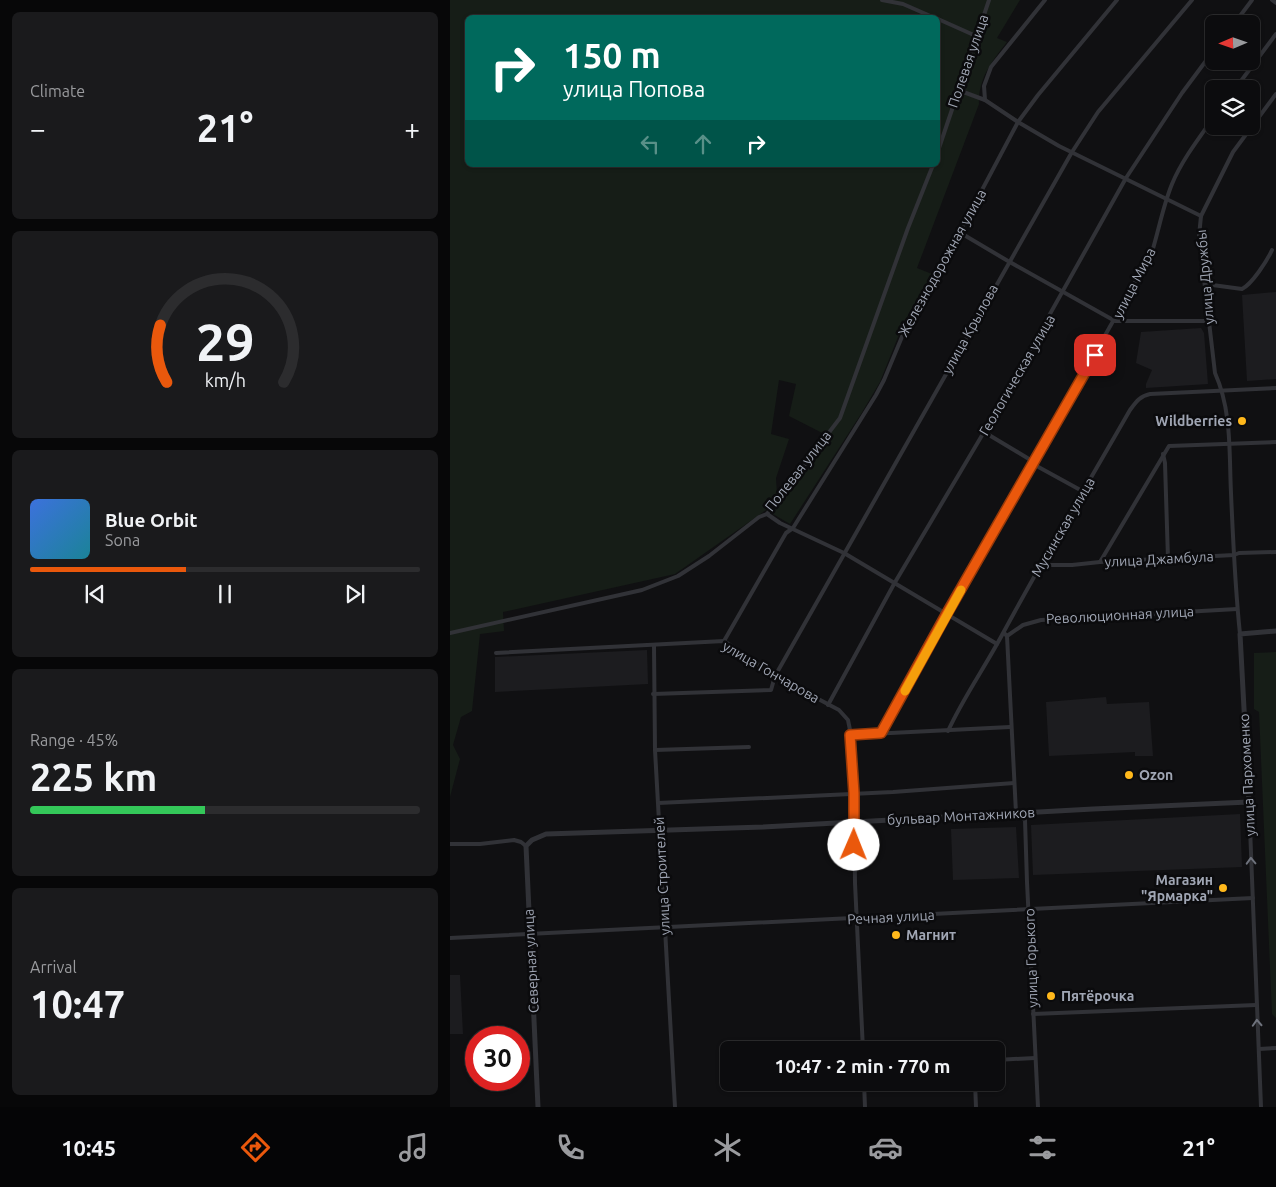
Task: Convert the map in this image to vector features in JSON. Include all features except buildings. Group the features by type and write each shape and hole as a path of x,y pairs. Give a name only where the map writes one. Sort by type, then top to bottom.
{"street":[{"path":"882,0 903,4 929,15"},
{"name":"Полевая улица","path":"940,144 989,0"},
{"name":"Полевая улица","path":"1045,0 991,67 984,86 985,100 1018,122 1072,152 1201,216"},
{"name":"Железнодорожная улица","path":"724,641 786,533 793,528 876,395 908,320 937,273 1018,122 1117,0"},
{"name":"улица Крылова","path":"653,694 771,690 775,676 1008,261 1072,152 1098,112 1192,0"},
{"path":"1241,15 1252,0"},
{"path":"1272,0 1276,3"},
{"path":"940,20 976,36"},
{"path":"1242,80 1276,34"},
{"name":"Геологическая улица","path":"828,705 894,584 984,432 1126,178 1182,93 1205,62"},
{"path":"958,90 985,100"},
{"name":"улица Дружбы","path":"1229,443 1228,413 1223,390 1216,373 1209,321 1199,236 1201,216 1233,152 1276,94"},
{"name":"улица Мира","path":"881,733 946,615 1115,321 1152,252 1166,200 1181,165 1205,130"},
{"name":"Полевая улица","path":"450,633 642,590 678,576 709,556 759,517 766,514 840,418 908,228 932,167"},
{"path":"959,232 1115,321 1209,321"},
{"path":"1205,284 1242,289 1248,286 1267,261 1272,250"},
{"path":"1223,390 1276,388"},
{"name":"Мусинская улица","path":"948,731 997,644 1005,634 1021,599 1130,410 1139,398 1150,394 1223,390"},
{"path":"984,432 1029,458 1033,464 1084,492"},
{"path":"1100,562 1169,446 1276,442"},
{"name":"улица Пархоменко","path":"1229,443 1249,802 1261,1107"},
{"path":"1163,454 1165,463 1168,559"},
{"path":"766,514 844,554 997,644"},
{"name":"улица Джамбула","path":"1042,565 1072,565 1276,552"},
{"name":"Революционная улица","path":"1005,634 1023,625 1040,620 1237,609"},
{"path":"1240,634 1276,631"},
{"path":"1005,634 1010,670 1010,727 1016,813"},
{"name":"улица Гончарова","path":"496,653 724,641 775,676 839,710 848,720 850,735 854,793 856,918 863,1041"},
{"name":"улица Строителей","path":"654,646 655,750 675,1107"},
{"path":"850,735 1010,727"},
{"path":"655,750 749,747"},
{"path":"658,803 1014,783"},
{"name":"бульвар Монтажников","path":"526,846 532,840 546,834 854,822 1249,802"},
{"name":"улица Горького","path":"1016,813 1025,820 1026,882 1029,910 1038,1107"},
{"path":"450,844 480,844 514,840 526,846"},
{"name":"Северная улица","path":"526,846 538,1107"},
{"name":"Речная улица","path":"450,938 1253,898"},
{"path":"1033,1014 1256,1005"},
{"path":"1258,1049 1276,1048"},
{"path":"1005,1060 1035,1058"},
{"path":"864,1091 865,1107"},
{"path":"975,1091 976,1107"}],"shaded area":[{"path":"450,0 1020,0 997,38 1007,42 991,63 983,78 979,104 917,268 932,274 904,322 880,382 790,524 766,510 675,574 503,612 504,631 480,634 472,711 461,717 453,745 460,759 450,797","holes":["779,380 796,384 789,416 832,438 783,498 777,495 776,478 789,439 771,434"]},
{"path":"1276,292 1276,379 1247,381 1242,295"},
{"path":"1201,328 1204,333 1208,384 1146,388 1152,370 1136,363 1141,332"},
{"path":"647,650 648,684 495,692 495,657"},
{"path":"1276,652 1276,1018 1272,1014 1259,712 1254,709 1254,653"},
{"path":"1106,697 1107,704 1149,702 1153,756 1135,756 1135,752 1049,756 1046,702"},
{"path":"1240,814 1242,867 1033,875 1031,825"},
{"path":"1016,827 1019,878 953,880 951,829"},
{"path":"450,975 460,975 463,1034 450,1034"}],"slow traffic":[{"path":"905,691 961,590"}],"place":[{"name":"Wildberries","path":"1242,421"},
{"name":"Ozon","path":"1129,775"},
{"name":"Магазин \"Ярмарка\"","path":"1223,888"},
{"name":"Магнит","path":"896,935"},
{"name":"Пятёрочка","path":"1051,996"}],"route":[{"path":"854,845 854,793 850,735 881,733 946,615 1095,355"}]}
